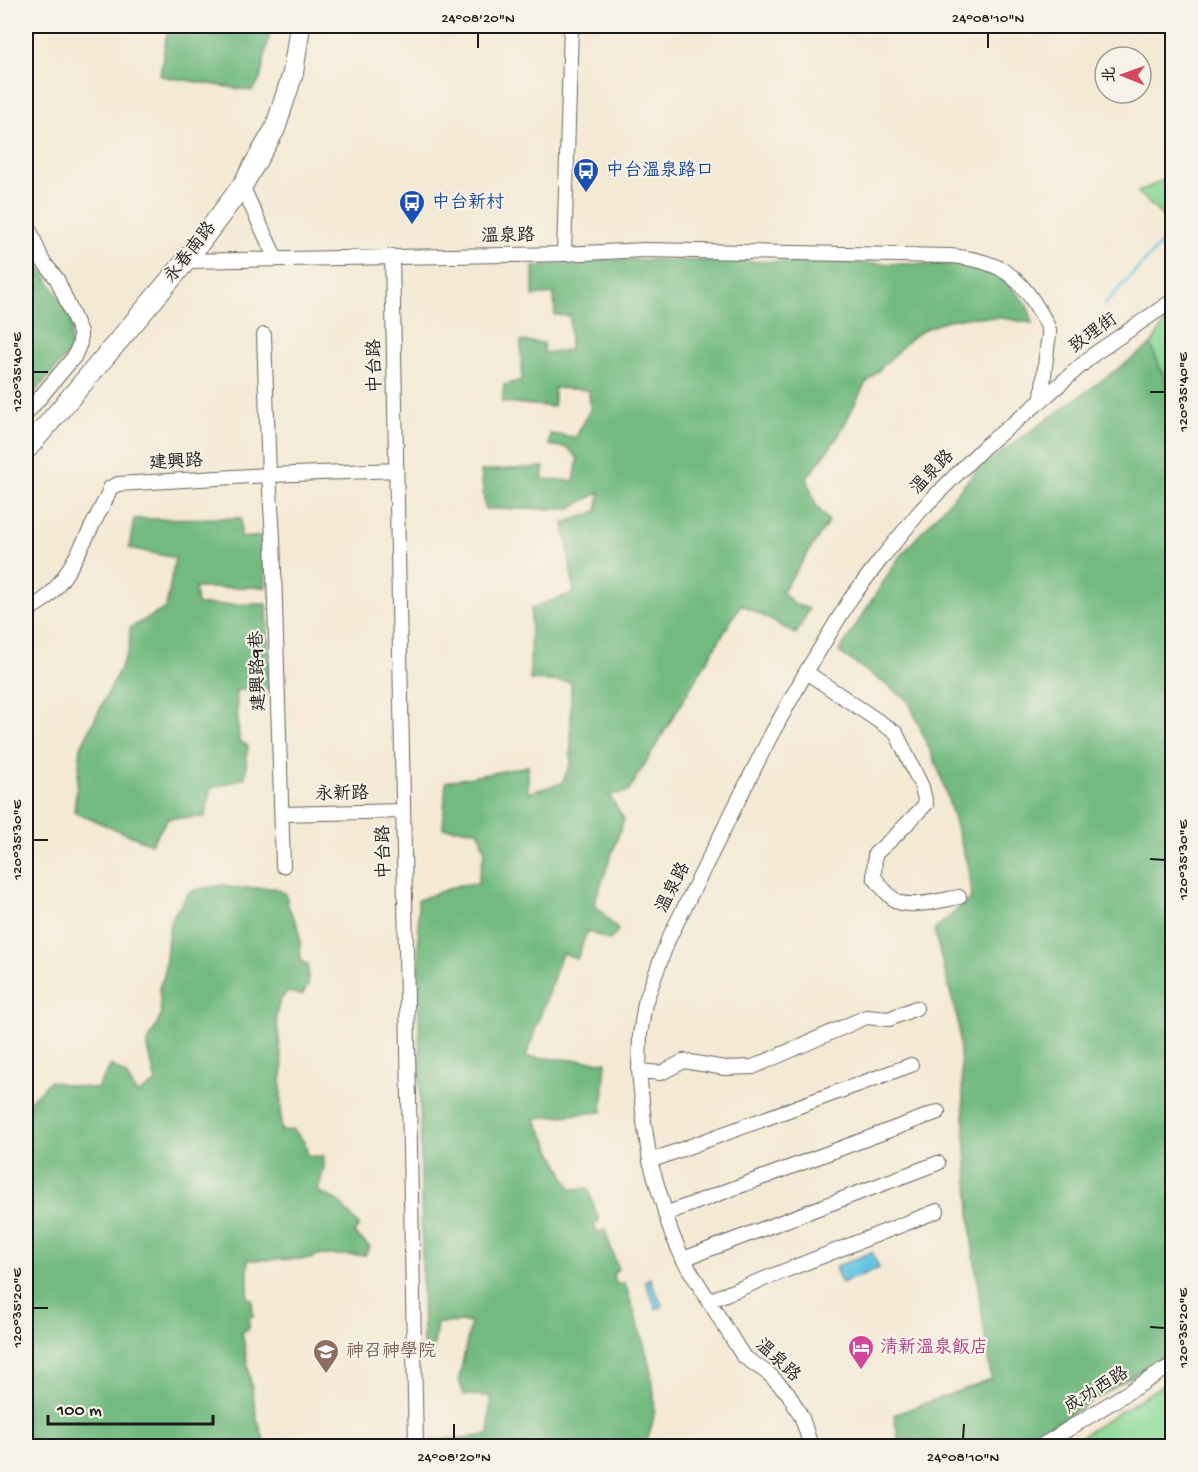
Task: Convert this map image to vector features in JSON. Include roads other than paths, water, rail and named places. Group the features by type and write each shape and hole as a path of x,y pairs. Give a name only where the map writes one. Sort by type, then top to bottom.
{"street":[{"name":"永春南路","path":"26,450 186,261 242,186 275,129 293,74 300,26"},
{"path":"564,254 571,26"},
{"path":"242,186 276,259"},
{"path":"26,221 42,260 57,279 80,332 80,343 74,357 26,414"},
{"name":"溫泉路","path":"186,261 564,254 654,250 951,256 983,261 1005,271 1020,283 1035,304 1049,331 1041,400 984,447 921,510 851,598 770,737 668,940 645,1003 640,1035 639,1071 650,1161 665,1214 683,1259 708,1301 743,1356 769,1374 788,1393 812,1446"},
{"name":"中台路","path":"392,256 416,1446"},
{"name":"致理街","path":"1041,400 1094,354 1173,301"},
{"name":"建興路9巷","path":"264,335 283,866"},
{"name":"建興路","path":"26,611 46,598 58,584 70,566 110,488 118,484 397,470"},
{"path":"806,672 896,733 922,787 926,804 875,854 874,877 882,888 901,903 927,903 958,897"},
{"name":"永新路","path":"282,814 403,812"},
{"path":"639,1071 661,1073 684,1061 725,1068 753,1067 866,1017 889,1019 916,1008"},
{"path":"650,1161 911,1065"},
{"path":"665,1214 938,1112"},
{"path":"683,1259 938,1163"},
{"path":"708,1301 938,1211"},
{"name":"成功西路","path":"1041,1446 1173,1365"}],"water":[{"path":"872,1252 879,1268 841,1283 835,1267"},
{"path":"650,1278 662,1306 656,1309 645,1281"}],"waterway":[{"path":"1105,304 1172,232"}],"place":[{"name":"中台溫泉路口","path":"586,194"},
{"name":"中台新村","path":"412,226"},
{"name":"清新溫泉飯店","path":"861,1371"},
{"name":"神召神學院","path":"326,1375"}]}
